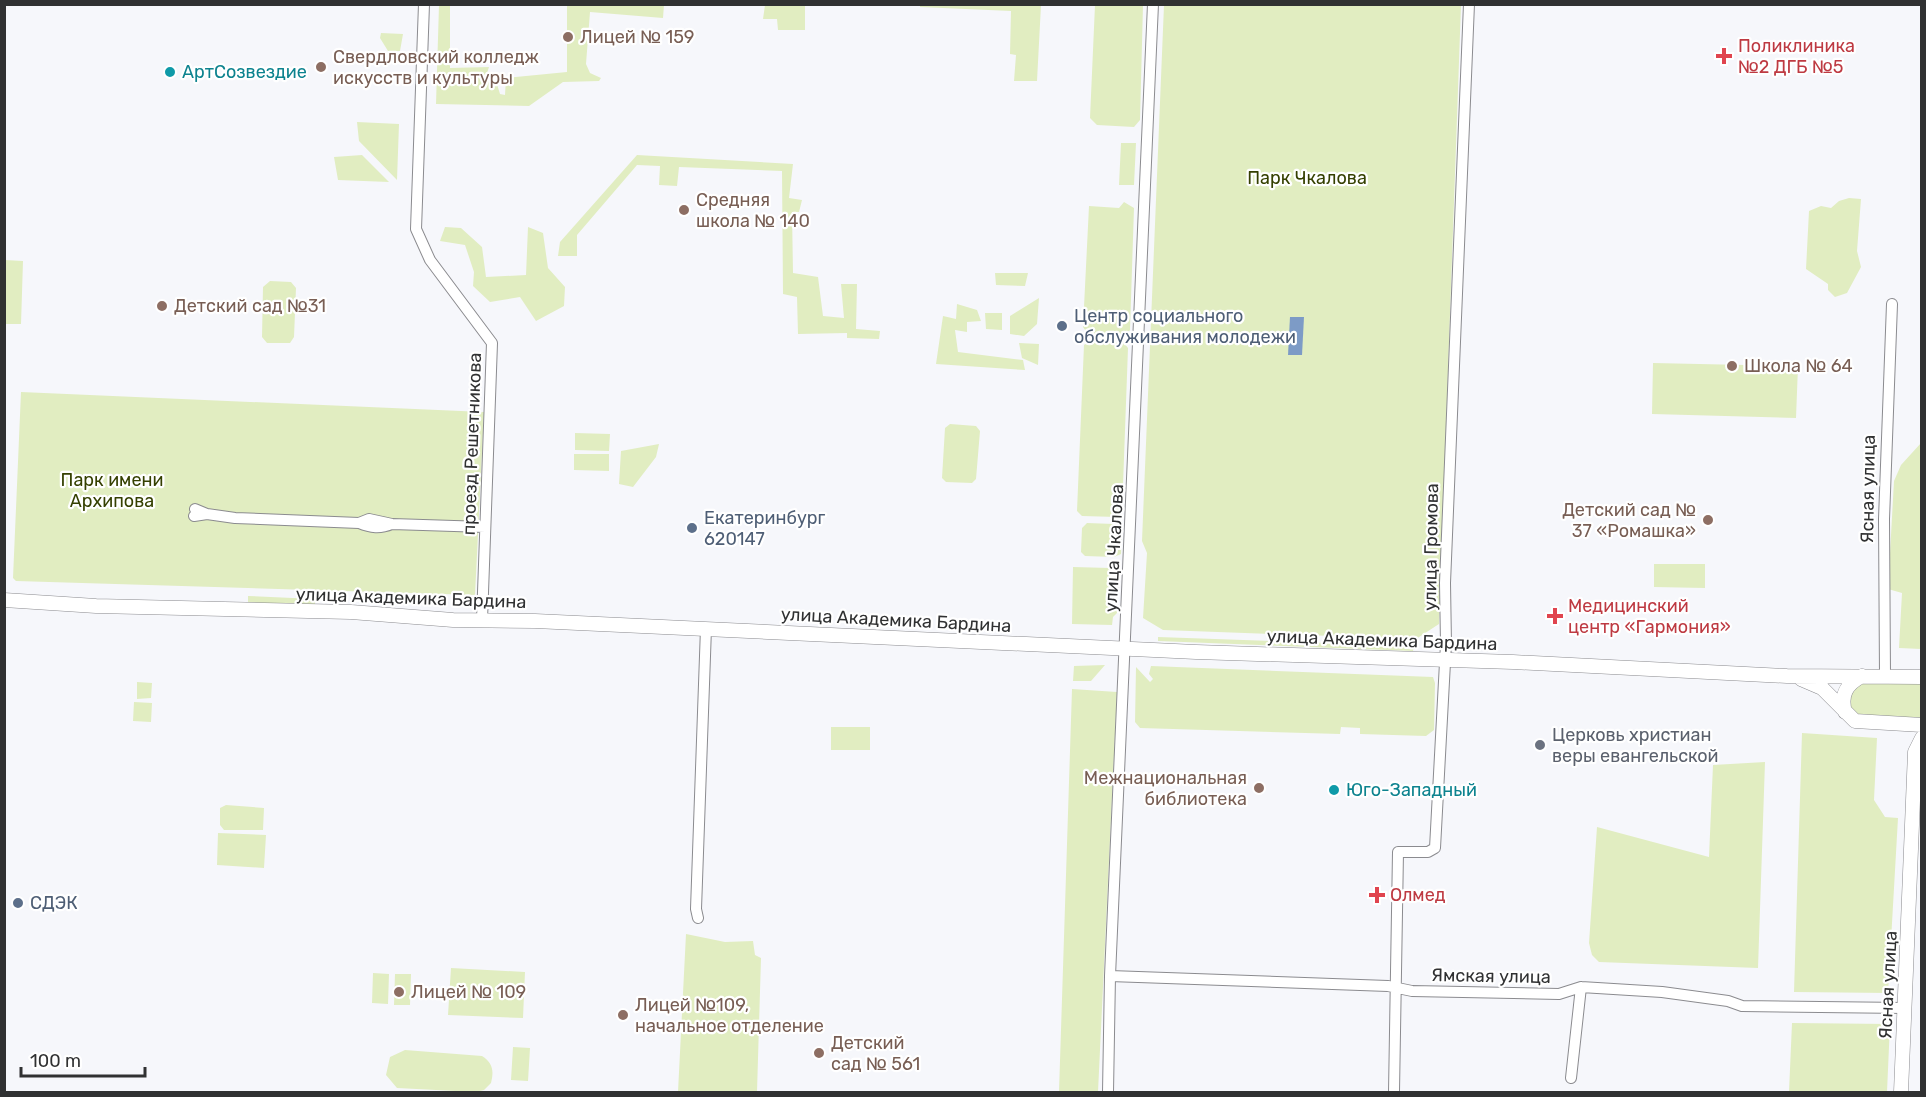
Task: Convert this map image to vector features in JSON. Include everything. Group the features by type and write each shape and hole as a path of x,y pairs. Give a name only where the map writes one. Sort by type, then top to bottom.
{"street":[{"name":"проезд Решетникова","path":"424,4 416,229 430,260 492,344 482,620"},
{"name":"улица Чкалова","path":"1108,1092 1110,976 1153,4"},
{"name":"улица Громова","path":"1394,1092 1398,852 1428,852 1435,848 1445,661 1446,535 1469,4"},
{"name":"Ясная улица","path":"1885,676 1884,519 1892,304"},
{"path":"195,513 235,518 359,523 369,519 392,524 485,526"},
{"name":"улица Академика Бардина","path":"4,600 96,606 351,612 1126,649 1787,676 1922,677"},
{"path":"698,918 696,909 706,628"},
{"name":"улица Академика Бардина","path":"1787,676 1816,684 1855,721 1922,725"},
{"path":"1845,712 1844,692 1848,685 1862,676"},
{"path":"1887,723 1905,731 1915,752"},
{"name":"Ясная улица","path":"1901,1092 1915,752 1922,738"},
{"name":"Ямская улица","path":"1110,976 1559,994 1581,987 1662,992 1728,1001 1742,1006 1905,1008"},
{"path":"1571,1078 1581,987"}],"green space":[{"path":"439,5 450,5 450,68 489,67 485,79 496,81 500,94 505,95 506,78 567,72 567,5 664,5 663,18 590,12 586,64 590,73 601,78 599,81 563,82 529,106 436,104"},
{"path":"765,5 805,5 805,30 778,30 777,19 763,19"},
{"path":"920,5 1041,5 1037,81 1014,81 1016,55 1010,54 1011,11 920,7"},
{"path":"1095,5 1143,5 1140,120 1134,127 1097,125 1090,118"},
{"name":"Парк Чкалова","path":"1164,5 1461,5 1439,624 1416,639 1163,630 1143,618 1147,553 1142,541"},
{"path":"381,33 403,34 400,51 388,51 380,38"},
{"path":"357,122 399,124 397,180 359,141"},
{"path":"1121,143 1136,143 1134,185 1119,185"},
{"path":"362,155 389,182 338,180 334,157"},
{"path":"637,155 793,164 789,198 802,200 799,212 792,212 793,273 818,277 823,316 844,318 841,284 857,284 856,329 880,331 879,339 847,338 847,333 798,334 797,297 783,294 782,171 679,167 677,186 659,185 660,166 637,165 577,235 577,256 558,256 560,242"},
{"path":"1849,198 1861,199 1857,251 1861,267 1847,293 1835,297 1828,290 1828,284 1806,269 1809,211 1821,206 1831,208 1839,201"},
{"path":"1124,202 1134,208 1130,330 1126,335 1088,334 1083,327 1089,206 1119,208"},
{"path":"445,227 461,228 482,247 486,277 526,275 528,227 543,233 548,268 565,287 564,306 536,321 520,297 490,302 473,286 474,272 465,245 440,241"},
{"path":"5,260 23,261 21,324 5,324"},
{"path":"995,273 1028,273 1025,286 996,285"},
{"path":"270,281 291,282 296,288 294,337 290,343 267,343 262,337 263,287"},
{"path":"1039,298 1037,324 1024,336 1010,334 1010,316"},
{"path":"957,304 977,310 981,321 967,322 967,332 955,330 958,352 1023,360 1025,370 936,364 943,316 956,319"},
{"path":"985,313 1002,313 1002,330 986,329"},
{"path":"1088,342 1124,343 1128,348 1122,513 1117,517 1082,516 1077,511 1084,345"},
{"path":"1019,343 1039,344 1038,365 1022,358"},
{"path":"1653,363 1798,366 1796,418 1652,414"},
{"name":"Парк имени Архипова","path":"21,392 484,412 475,595 16,581 13,578"},
{"path":"950,424 976,426 980,431 976,479 972,483 946,482 942,478 945,428"},
{"path":"575,433 610,434 609,451 575,450"},
{"path":"1921,443 1921,649 1899,648 1902,593 1888,589 1894,481 1901,465"},
{"path":"659,444 656,457 633,487 619,484 621,451"},
{"path":"574,454 609,454 609,471 574,470"},
{"path":"1087,523 1114,524 1122,528 1121,554 1114,557 1085,556 1081,552 1082,528"},
{"path":"1654,564 1705,564 1705,588 1654,587"},
{"path":"1073,567 1110,568 1119,575 1117,613 1113,617 1112,625 1072,624"},
{"path":"248,596 315,599 315,606 248,604"},
{"path":"1158,637 1414,646 1413,651 1158,641"},
{"path":"1105,665 1091,681 1073,681 1074,666"},
{"path":"1151,666 1433,677 1435,683 1434,730 1426,736 1360,734 1360,728 1341,727 1340,734 1140,728 1135,722 1136,667 1150,682 1153,679 1149,674"},
{"path":"1865,681 1921,684 1921,720 1859,717 1849,709 1851,690"},
{"path":"137,682 152,683 151,698 137,699"},
{"path":"1072,689 1117,692 1098,1092 1059,1092"},
{"path":"134,702 152,703 151,722 133,721"},
{"path":"831,727 870,727 870,750 831,750"},
{"path":"1802,733 1877,738 1874,800 1885,817 1898,818 1888,993 1794,992"},
{"path":"1765,762 1758,968 1599,962 1592,955 1589,943 1597,827 1709,857 1713,765"},
{"path":"226,805 264,808 263,830 224,830 220,825 220,808"},
{"path":"218,833 266,835 264,868 217,865"},
{"path":"686,934 725,942 753,941 755,955 761,958 757,1092 678,1092"},
{"path":"451,968 525,972 523,1018 448,1015"},
{"path":"373,973 389,974 388,1004 372,1003"},
{"path":"395,974 411,974 410,1005 394,1005"},
{"path":"1792,1023 1890,1024 1887,1092 1789,1092"},
{"path":"513,1047 530,1048 528,1081 511,1080"},
{"path":"405,1050 482,1056 492,1068 491,1083 484,1090 475,1092 397,1088 386,1075 390,1057"}],"water":[{"path":"1290,317 1304,317 1302,355 1288,355"}],"place":[{"name":"Лицей № 159","path":"568,37"},
{"name":"Поликлиника №2 ДГБ №5","path":"1724,56"},
{"name":"Свердловский колледж искусств и культуры","path":"321,67"},
{"name":"АртСозвездие","path":"170,72"},
{"name":"Средняя школа № 140","path":"684,210"},
{"name":"Детский сад №31","path":"162,306"},
{"name":"Центр социального обслуживания молодежи","path":"1062,326"},
{"name":"Школа № 64","path":"1732,366"},
{"name":"Детский сад № 37 «Ромашка»","path":"1708,520"},
{"name":"Екатеринбург 620147","path":"692,528"},
{"name":"Медицинский центр «Гармония»","path":"1555,616"},
{"name":"Церковь христиан веры евангельской","path":"1540,745"},
{"name":"Межнациональная библиотека","path":"1259,788"},
{"name":"Юго-Западный","path":"1334,790"},
{"name":"Олмед","path":"1377,895"},
{"name":"СДЭК","path":"18,903"},
{"name":"Лицей № 109","path":"399,992"},
{"name":"Лицей №109, начальное отделение","path":"623,1015"},
{"name":"Детский сад № 561","path":"819,1053"}]}
